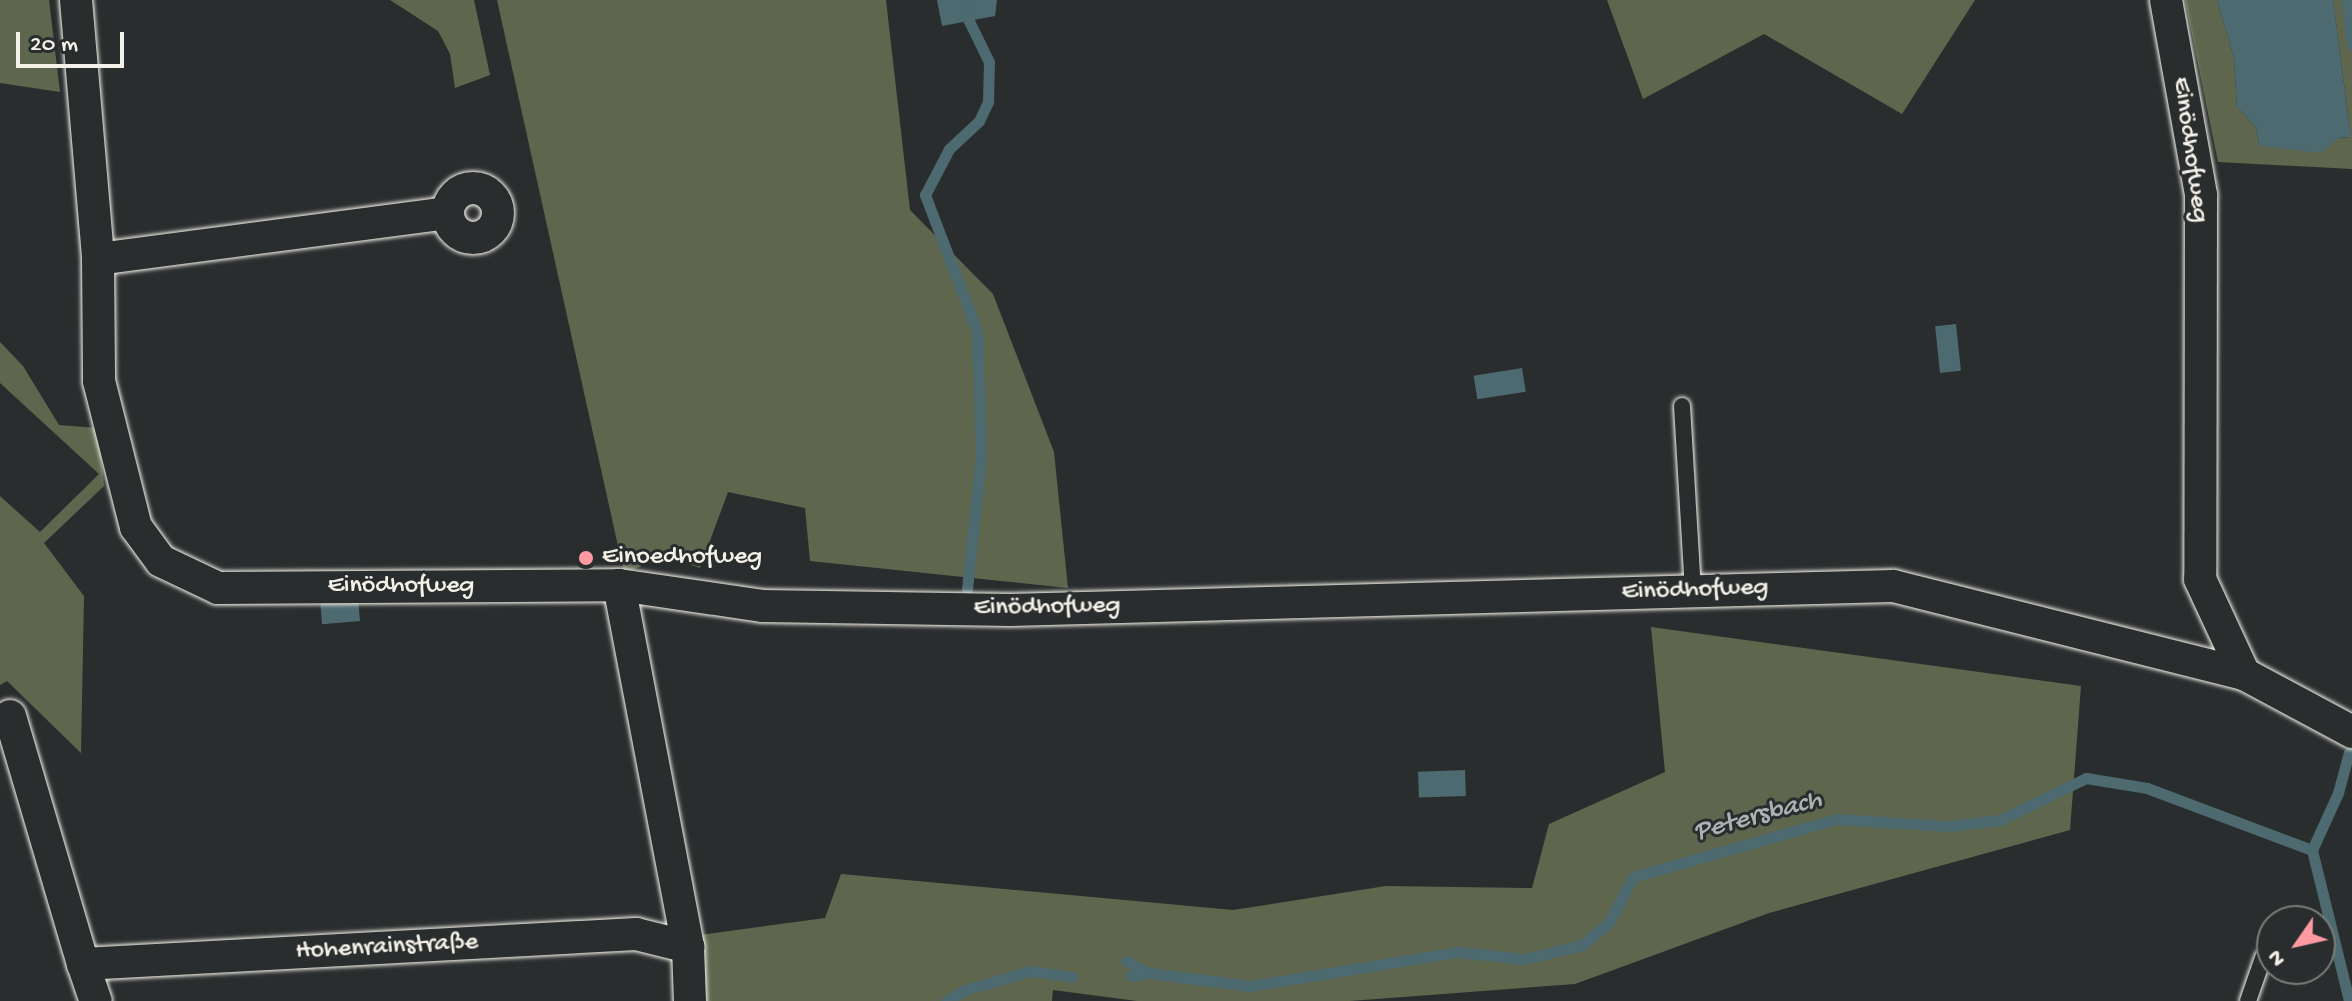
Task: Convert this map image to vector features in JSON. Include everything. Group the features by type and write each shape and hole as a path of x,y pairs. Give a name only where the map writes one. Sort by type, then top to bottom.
{"street":[{"name":"Einödhofweg","path":"76,0 98,259 99,381 136,527 161,561 218,588 619,585 763,606 1010,610 1893,586 2244,674 2352,732"},
{"name":"Einödhofweg","path":"2166,0 2201,195 2200,579 2244,674"},
{"path":"98,259 447,213"},
{"path":"619,585 688,947 690,1001"},
{"path":"10,716 96,1001"},
{"name":"Hohenrainstraße","path":"83,964 636,934 688,947"}],"lane":[{"path":"1682,406 1693,591"},
{"path":"2248,1001 2256,978"}],"green space":[{"path":"0,0 49,0 60,92 0,83"},
{"path":"390,0 474,0 490,75 455,88 450,54 438,31"},
{"path":"497,0 886,0 910,210 993,294 1054,452 1068,588 810,561 805,508 728,492 700,568 668,556 624,573"},
{"path":"1607,0 1975,0 1902,114 1764,34 1643,99"},
{"path":"2185,0 2217,0 2234,58 2237,107 2256,127 2259,146 2351,137 2333,0 2352,0 2352,169 2218,162"},
{"path":"0,342 23,366 59,425 98,428 104,486 44,543 84,596 81,753 7,681 0,685 0,496 40,532 99,474 0,383"},
{"path":"1651,627 2081,686 2070,830 1769,913 1575,984 1350,1001 1137,1001 1053,990 1052,1001 707,1001 700,935 825,918 841,874 1233,910 1386,886 1532,888 1549,824 1665,772"}],"water":[{"path":"937,0 997,0 995,16 942,26"},
{"path":"2217,0 2333,0 2351,137 2339,138 2321,153 2259,146 2256,127 2237,107 2234,58"},
{"path":"1956,324 1961,371 1940,373 1935,326"},
{"path":"1522,368 1526,392 1477,399 1474,376"},
{"path":"358,598 360,621 322,624 320,601"},
{"path":"1465,770 1466,796 1419,798 1418,772"}],"waterway":[{"path":"967,589 981,455 977,331 925,195 949,149 979,121 988,102 989,62 969,21 968,0"},
{"path":"2347,0 2352,45"},
{"path":"2312,850 2338,793 2349,752"},
{"name":"Petersbach","path":"1131,976 1149,973 1250,986 1458,952 1525,959 1582,945 1609,922 1633,877 1837,819 1949,826 2000,820 2086,778 2147,788 2312,850 2349,1001"},
{"path":"1126,961 1149,973"},
{"name":"Petersbach","path":"946,1001 965,990 1030,971 1073,977"}],"place":[{"name":"Einoedhofweg","path":"586,558"}]}
